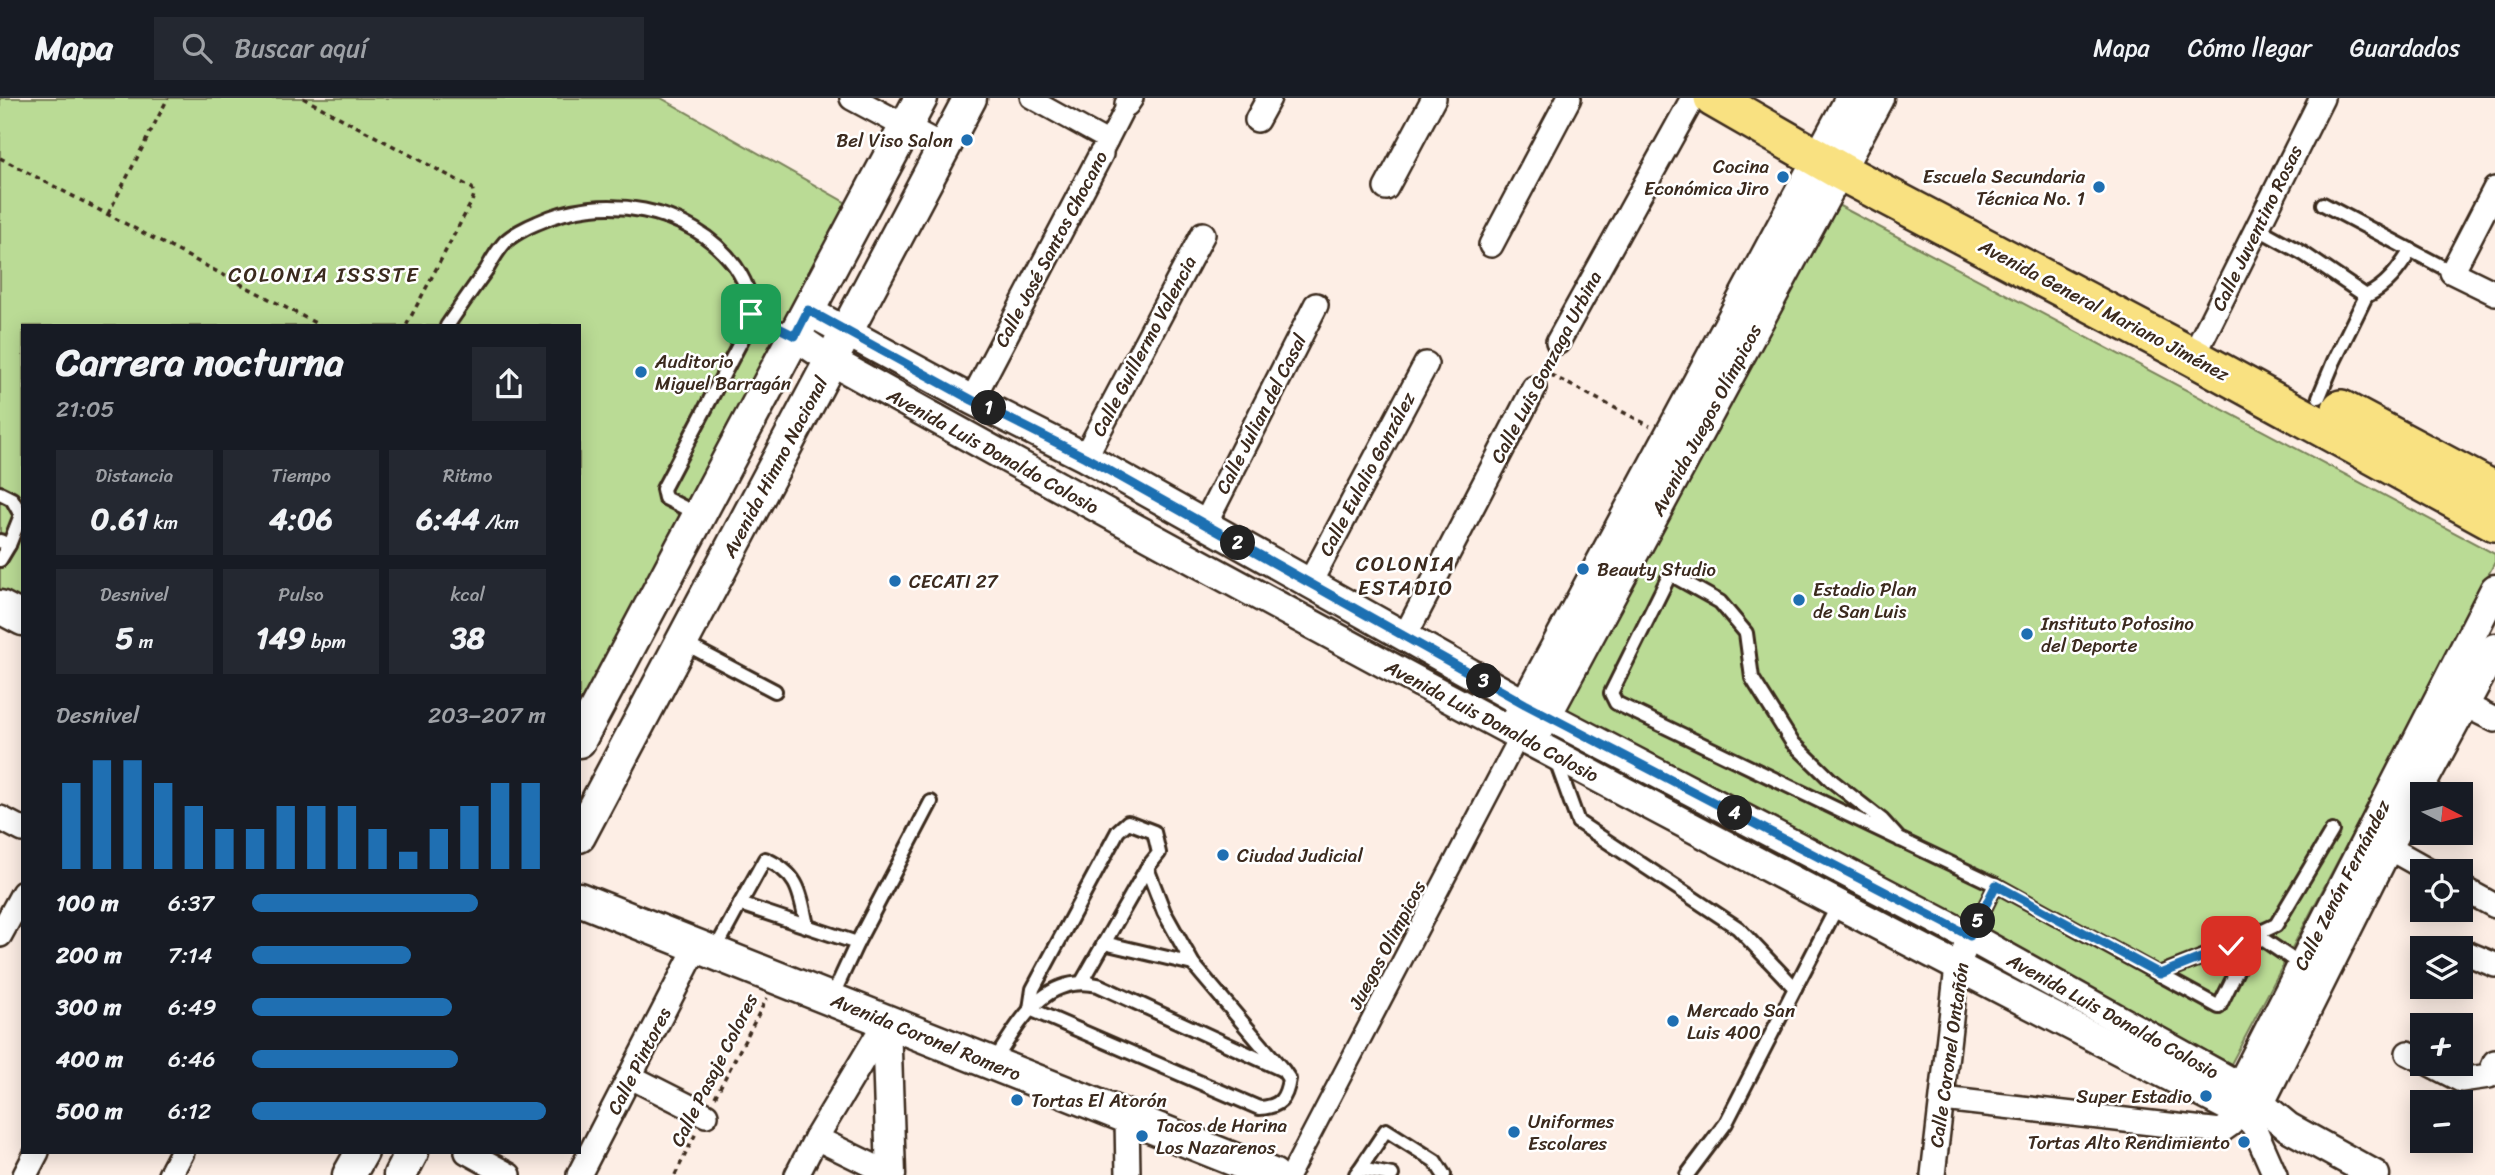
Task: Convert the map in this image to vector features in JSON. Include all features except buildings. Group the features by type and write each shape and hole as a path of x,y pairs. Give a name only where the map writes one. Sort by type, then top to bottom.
{"main road":[{"path":"581,737 921,98"},
{"name":"Avenida Himno Nacional","path":"581,832 970,98"},
{"name":"Avenida General Mariano Jiménez","path":"1713,98 1835,153 2198,346 2495,522"},
{"name":"Avenida General Mariano Jiménez","path":"1756,98 1835,153"},
{"name":"Avenida General Mariano Jiménez","path":"2198,346 2319,397 2495,491"},
{"path":"0,607 21,619"},
{"path":"640,626 682,642"},
{"name":"Avenida Coronel Romero","path":"581,900 1273,1175"},
{"path":"349,1175 361,1154"},
{"path":"400,1175 411,1154"}],"street":[{"path":"852,98 944,147"},
{"path":"1030,98 1105,147"},
{"path":"1257,120 1269,98"},
{"path":"1386,188 1434,98"},
{"path":"1491,245 1569,98"},
{"name":"Calle Luis Gonzaga Urbina","path":"1558,342 1693,98"},
{"name":"Avenida Juegos Olímpicos","path":"1536,710 1835,153 1850,98"},
{"name":"Avenida Juegos Olímpicos","path":"1529,740 1536,710 1669,435 1835,153 1880,98"},
{"name":"Calle Juventino Rosas","path":"2198,346 2322,98"},
{"name":"Calle José Santos Chocano","path":"972,400 1129,101"},
{"path":"2495,189 2452,272 2495,293"},
{"name":"Calle Guillermo Valencia","path":"1085,457 1203,234"},
{"name":"Calle Julian del Casal","path":"1205,524 1316,305"},
{"name":"Avenida Luis Donaldo Colosio","path":"801,323 846,333 1085,457 1536,710 1970,936 2288,1127 2375,1175"},
{"name":"Avenida Luis Donaldo Colosio","path":"801,323 832,361 1130,527 1957,967 2245,1100"},
{"name":"Calle Eulalio González","path":"1309,584 1426,364"},
{"name":"Calle Luis Gonzaga Urbina","path":"1404,638 1538,379"},
{"path":"1130,527 1147,492"},
{"name":"Calle Zenón Fernández","path":"2245,1100 2453,699 2495,589"},
{"name":"Calle Zenón Fernández","path":"2453,699 2495,648"},
{"path":"2453,699 2495,720"},
{"name":"Juegos Olimpicos","path":"1290,1175 1529,740"},
{"path":"0,818 21,829"},
{"path":"1756,861 1771,832"},
{"path":"2378,842 2410,860"},
{"path":"2473,894 2495,906"},
{"path":"0,935 21,897"},
{"name":"Calle Coronel Ontañón","path":"1933,1175 1957,967 1970,936"},
{"name":"Calle Pintores","path":"579,1175 631,1077 706,949"},
{"path":"2473,955 2494,961"},
{"path":"797,1175 886,1021"},
{"path":"816,1138 891,1175 886,1021"},
{"path":"2453,1076 2461,1080 2489,1076 2495,1062"},
{"path":"631,1077 706,1115"},
{"path":"1942,1098 2221,1131 2231,1124 2245,1100"},
{"path":"2245,1100 2275,1175"},
{"path":"1127,1117 1128,1175"},
{"path":"24,1175 36,1154"},
{"path":"170,1175 182,1154"},
{"path":"471,1154 509,1175"}],"lane":[{"path":"2323,204 2452,272"},
{"path":"448,324 506,241 537,223 572,212 610,208 650,211 683,222 704,234 726,254 744,279 751,302 751,314 748,326 663,489 665,498 699,516"},
{"path":"2257,228 2304,254 2366,296"},
{"path":"2319,397 2366,296 2383,286 2398,271 2411,250"},
{"path":"751,314 801,323"},
{"path":"0,493 12,499 21,515 4,543 0,560"},
{"path":"1900,840 1882,820 1832,781 1792,742 1752,678 1746,633 1720,602 1670,574 1611,693 1616,703 1900,840 1996,885 2219,1007 2255,934"},
{"path":"682,642 775,691"},
{"path":"1529,740 1578,822 1738,928 1794,988"},
{"path":"831,999 931,802"},
{"path":"1030,1009 1033,989 1118,831 1128,822 1154,832 1159,853 1147,868 1082,982"},
{"path":"2160,974 2276,925 2332,831"},
{"path":"706,949 740,904 765,859 781,866 798,884 807,926"},
{"path":"1030,1009 1259,1108 1273,1108 1282,1100 1289,1079 1193,964 1164,912 1147,868"},
{"path":"1970,936 1996,885"},
{"path":"740,904 858,943"},
{"path":"1687,1175 1726,1123 1838,905"},
{"path":"2255,934 2311,972"},
{"path":"1104,943 1193,964"},
{"path":"993,1063 1030,1009 1040,999 1059,987 1082,982 1098,985 1283,1070"},
{"path":"1392,1175 1358,1172 1386,1130 1435,1161 1444,1175"}],"path":[{"path":"108,214 168,98"},
{"path":"303,98 472,188 472,201 407,324"},
{"path":"0,158 317,324"},
{"path":"1538,379 1669,435"},
{"name":"Calle Pasaje Colores","path":"675,1175 777,978"}],"green space":[{"path":"0,98 661,98 848,204 669,535 581,705 581,324 21,324 21,601 0,591"},
{"name":"Instituto Potosino del Deporte","path":"1834,203 2495,554 2495,562 2231,1064 1556,706"}],"place":[{"name":"Bel Viso Salon","path":"967,140"},
{"name":"Cocina Económica Jiro","path":"1783,177"},
{"name":"Escuela Secundaria Técnica No. 1","path":"2099,187"},
{"name":"Auditorio Miguel Barragán","path":"641,372"},
{"name":"Beauty Studio","path":"1583,569"},
{"name":"CECATI 27","path":"895,581"},
{"name":"Estadio Plan de San Luis","path":"1799,600"},
{"name":"Instituto Potosino del Deporte","path":"2027,634"},
{"name":"Ciudad Judicial","path":"1223,855"},
{"name":"Mercado San Luis 400","path":"1673,1021"},
{"name":"Super Estadio","path":"2206,1096"},
{"name":"Tortas El Atorón","path":"1017,1100"},
{"name":"Uniformes Escolares","path":"1514,1132"},
{"name":"Tacos de Harina Los Nazarenos","path":"1142,1136"},
{"name":"Tortas Alto Rendimiento","path":"2244,1142"}],"district":[{"name":"COLONIA ISSSTE","path":"324,275"},
{"name":"COLONIA ESTADIO","path":"1406,576"}],"route":[{"path":"751,314 795,336 808,310 972,400 1085,457 1525,704 1970,936 1996,885 2160,974 2231,946"}]}
